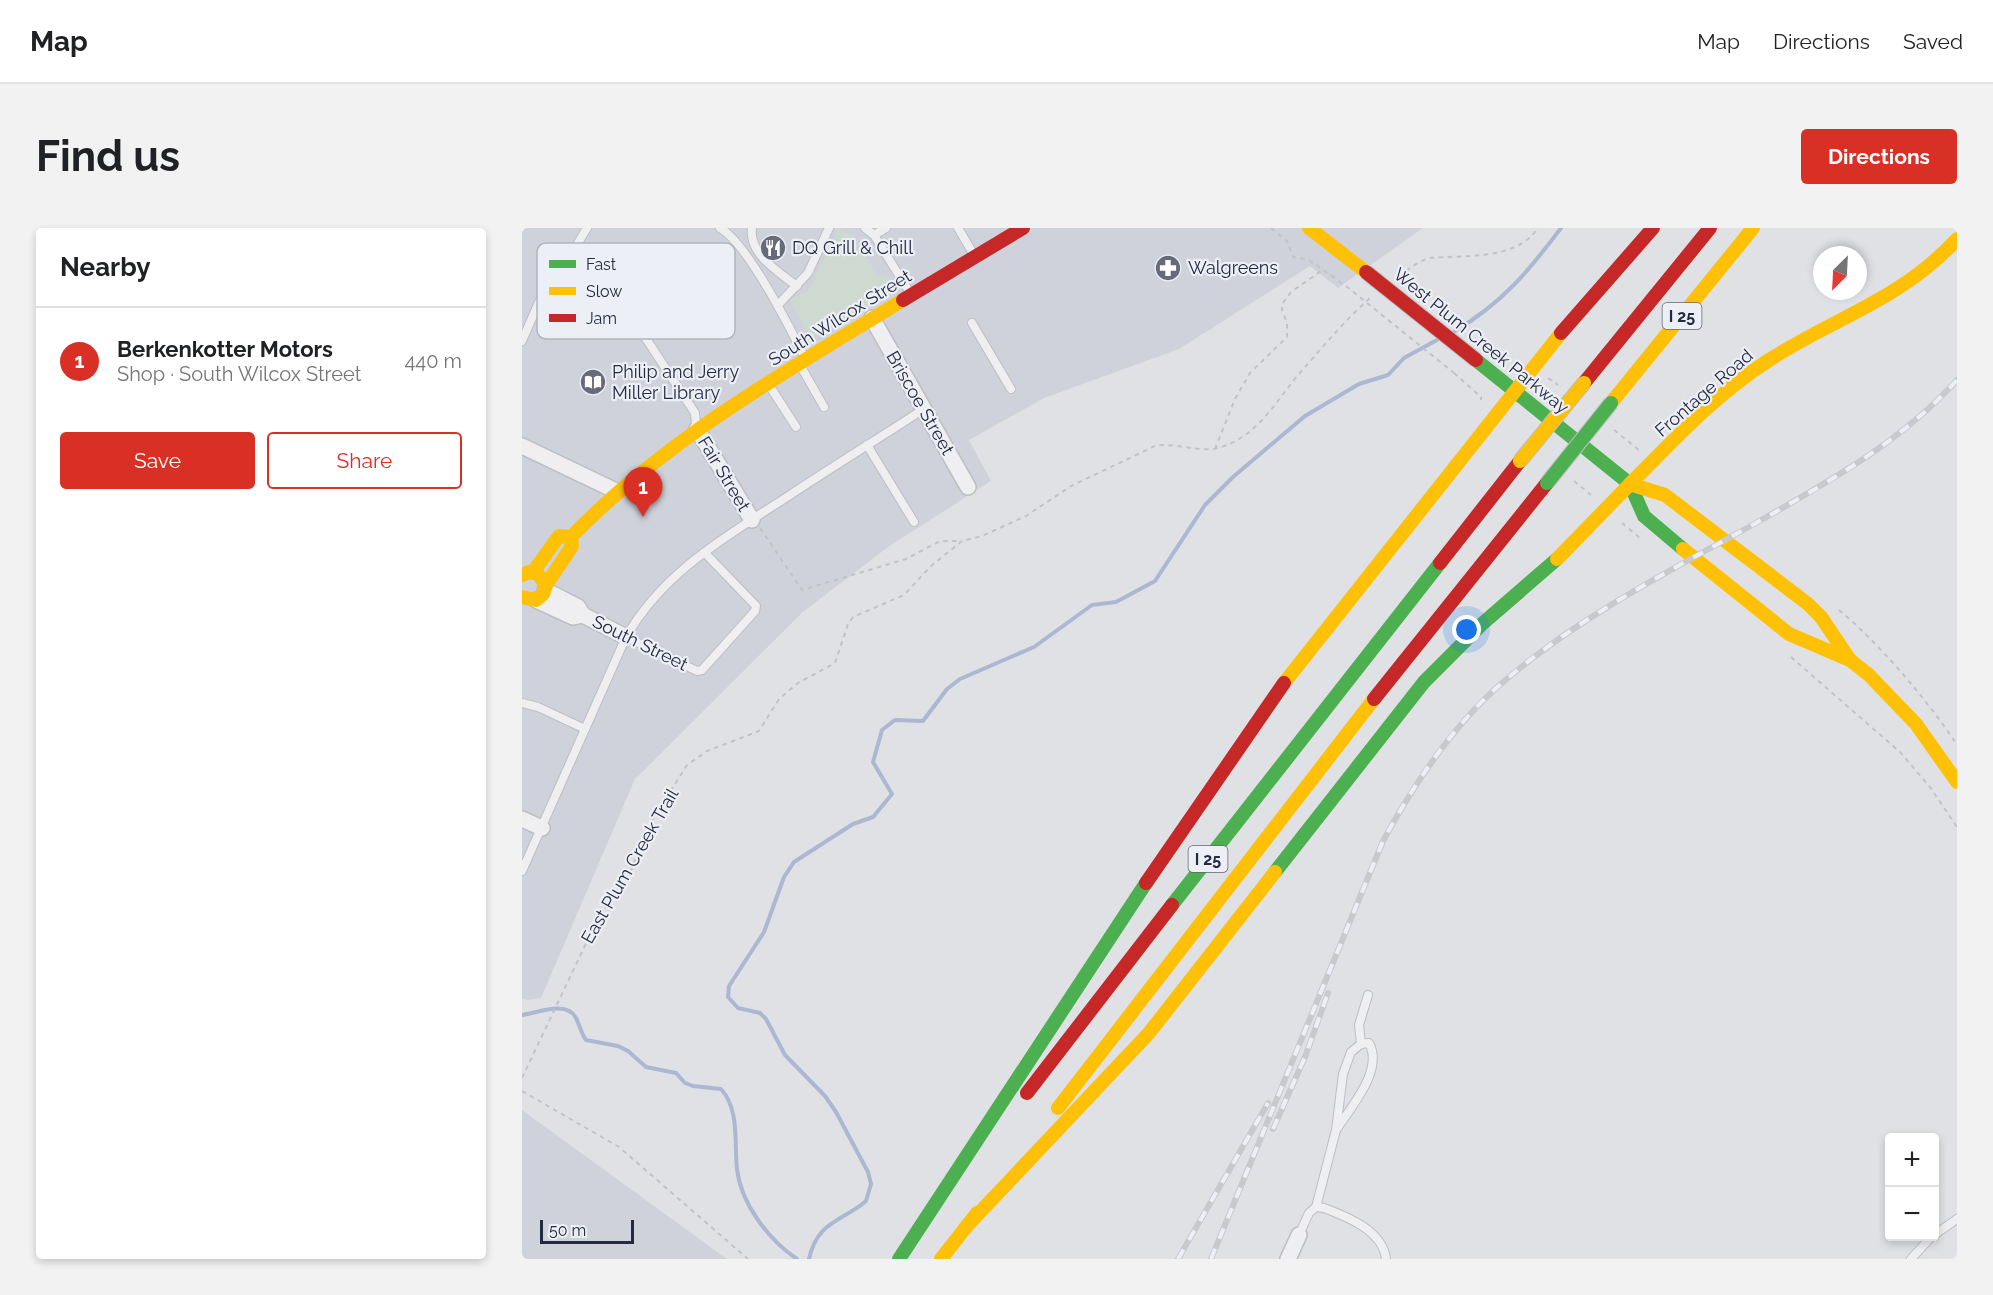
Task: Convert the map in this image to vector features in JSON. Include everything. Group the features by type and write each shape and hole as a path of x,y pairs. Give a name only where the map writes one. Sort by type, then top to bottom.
{"main road":[{"name":"South Wilcox Street","path":"571,537 616,491 661,454 697,429 872,318 1023,228"},
{"name":"West Plum Creek Parkway","path":"1309,228 1514,389 1630,484 1665,495 1799,597 1821,617 1850,660 1893,698 1916,724 1957,782"},
{"path":"899,1259 997,1106 1224,765 1276,692 1514,389 1603,282 1653,228"},
{"name":"I 25","path":"899,1259 1339,690 1520,461 1710,228"},
{"name":"I 25","path":"941,1259 1194,929 1547,483 1753,228"},
{"name":"Frontage Road","path":"965,1228 1149,1033 1424,682 1482,624 1564,552 1699,416 1750,373 1790,347 1895,293 1935,265 1957,239"},
{"name":"West Plum Creek Parkway","path":"1630,484 1644,516 1772,620 1799,640 1850,660"},
{"name":"South Wilcox Street","path":"525,574 559,536 571,537"},
{"name":"South Wilcox Street","path":"535,597 572,546 571,537"},
{"path":"525,574 542,577 535,597"}],"street":[{"name":"Briscoe Street","path":"872,318 968,487"},
{"name":"Fair Street","path":"697,429 752,520"},
{"path":"522,446 590,476 616,491"},
{"name":"South Street","path":"535,597 573,616 583,615 626,637"},
{"path":"522,819 542,828"},
{"path":"1288,1259 1299,1235"}],"lane":[{"path":"578,243 587,228"},
{"path":"720,228 739,247 778,305 824,407"},
{"path":"752,228 754,242 769,266 797,286"},
{"path":"778,305 808,273 829,228"},
{"path":"865,228 874,236 912,295"},
{"path":"874,236 886,228"},
{"path":"958,228 975,256"},
{"path":"522,341 537,306"},
{"path":"972,323 1011,389"},
{"path":"646,339 695,414 697,429"},
{"path":"768,383 796,427"},
{"path":"522,871 626,637 645,605 661,588 705,553 924,409"},
{"path":"867,445 914,522"},
{"name":"South Street","path":"626,637 697,671 702,670 710,662 755,611 756,606 705,553"},
{"path":"522,703 538,707 585,729"},
{"path":"1361,1044 1359,1025 1368,995"},
{"path":"1299,1235 1309,1213 1316,1207 1336,1130 1343,1074 1351,1052 1361,1044 1368,1043 1374,1053 1373,1066 1336,1130"},
{"path":"1316,1207 1334,1211 1377,1237 1384,1246 1386,1259"},
{"path":"1939,1232 1957,1219"},
{"path":"1911,1259 1929,1241"}],"path":[{"path":"1271,228 1287,241 1293,257 1309,260 1324,269 1454,373"},
{"path":"1393,281 1419,262 1429,258 1503,251 1529,238 1538,228"},
{"path":"1215,449 1235,399 1250,373 1287,337 1287,323 1282,310 1285,298 1324,269"},
{"name":"East Plum Creek Trail","path":"522,1078 551,1020 560,994 611,897 629,875 651,822 687,765 707,751 759,731 779,699 798,683 835,663 848,624 853,617 859,612 904,595 931,566 962,541 982,536 1026,516 1071,486 1155,446 1168,444 1215,449 1237,442 1265,420 1300,373 1352,315 1377,293"},
{"path":"752,520 762,530 802,590 906,559 940,541 962,541"},
{"path":"522,1091 619,1148 748,1259"}],"shaded area":[{"path":"522,228 1423,228 1338,288 1310,266 1179,349 1044,398 969,440 991,481 888,547 803,612 635,779 541,998 522,999"},
{"path":"838,229 853,235 877,276 890,277 896,286 811,339 790,300 809,290"},
{"path":"522,1110 727,1259 522,1259"}],"waterway":[{"path":"1455,331 1487,309 1513,286 1561,228"},
{"path":"809,1259 813,1246 824,1229 866,1201 871,1184 868,1172 825,1096 785,1055 766,1019 760,1013 738,1008 728,997 729,986 764,932 784,877 794,862 853,824 873,817 892,794 873,762 882,730 895,720 923,721 947,689 960,679 1034,647 1092,605 1116,602 1155,581 1205,505 1233,477 1305,416 1359,384 1388,375 1404,358 1437,340"},
{"path":"522,1015 551,1009 566,1010 576,1018 586,1040 618,1046 628,1051 646,1067 676,1073 685,1083 693,1086 721,1089 727,1097 734,1117 737,1169 744,1195 758,1220 776,1242 797,1259"}],"railway":[{"path":"1211,1259 1383,841 1421,777 1467,718 1502,683 1563,636 1662,575 1840,474 1914,422 1957,380"},
{"path":"1273,1129 1305,1057 1328,993"},
{"path":"1178,1259 1268,1103"}],"traffic: fast":[{"path":"1476,360 1630,484 1644,516 1683,549"},
{"path":"1547,483 1611,403"},
{"path":"1275,872 1424,682 1482,624 1557,559"},
{"path":"1172,905 1440,563"},
{"path":"899,1259 1146,883"}],"traffic: slow":[{"path":"1309,228 1366,272"},
{"path":"1611,403 1753,228"},
{"path":"1630,484 1695,419 1747,375 1791,347 1889,294 1913,278 1957,239"},
{"path":"571,537 608,501 688,437 772,380 903,300"},
{"path":"1284,683 1561,333"},
{"path":"1520,461 1584,383"},
{"path":"1630,484 1665,495 1808,604 1821,617"},
{"path":"1557,559 1630,484"},
{"path":"533,572 559,536 571,537"},
{"path":"546,585 572,546 571,537"},
{"path":"1683,549 1789,634 1850,660 1869,675 1916,724 1957,782"},
{"path":"522,575 529,572 538,574 546,585 543,594 536,600 522,597"},
{"path":"1821,617 1850,660"},
{"path":"1058,1108 1374,699"},
{"path":"965,1228 1149,1033 1275,872"},
{"path":"941,1259 977,1213"}],"traffic: jam":[{"path":"903,300 1023,228"},
{"path":"1561,333 1653,228"},
{"path":"1584,383 1710,228"},
{"path":"1366,272 1476,360"},
{"path":"1440,563 1520,461"},
{"path":"1374,699 1547,483"},
{"path":"1146,883 1284,683"},
{"path":"1027,1093 1172,905"}],"place":[{"name":"DQ Grill & Chill","path":"773,248"},
{"name":"Walgreens","path":"1168,268"},
{"name":"Philip and Jerry Miller Library","path":"593,382"},
{"name":"Berkenkotter Motors","path":"643,517"}]}
